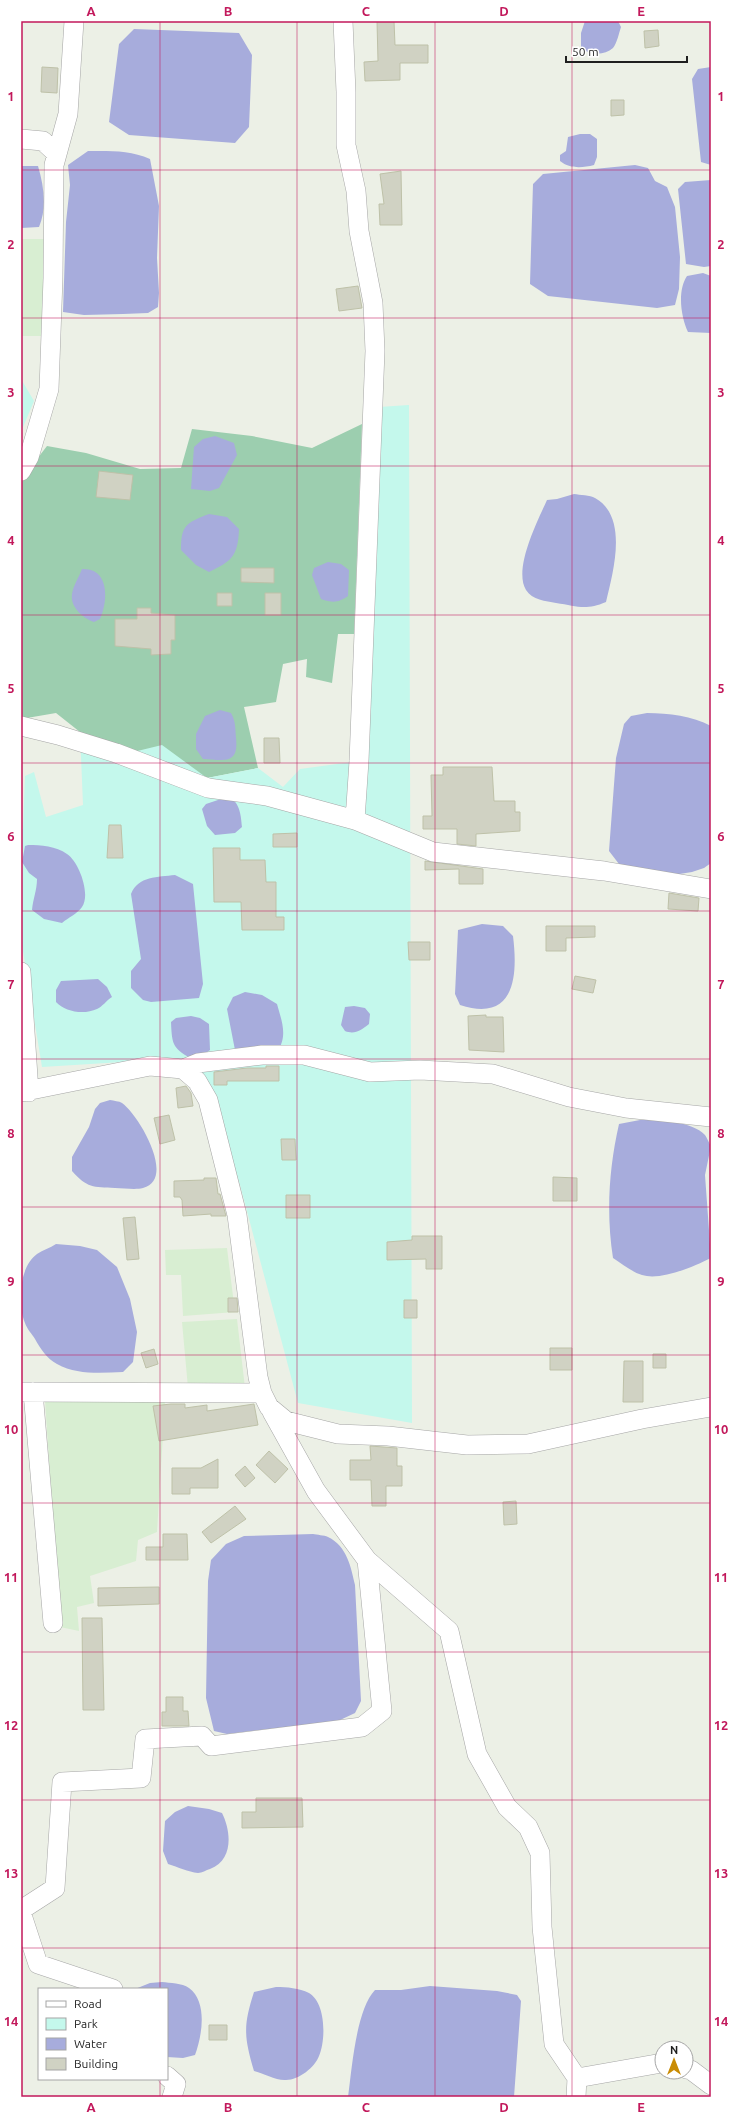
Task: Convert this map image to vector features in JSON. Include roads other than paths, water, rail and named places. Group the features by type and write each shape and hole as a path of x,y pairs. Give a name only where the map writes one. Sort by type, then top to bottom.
{"street":[{"path":"21,471 29,457 49,389 53,278 54,165 68,114 74,21"},
{"path":"343,21 346,92 346,145 356,191 359,231 373,302 375,351 359,762 354,820"},
{"path":"21,138 43,141 57,154"},
{"path":"21,726 58,735 116,753 208,788 267,796 354,820 433,852 604,871 711,889"},
{"path":"21,972 25,1092 123,1070 150,1066 183,1069 198,1063 262,1055 304,1055 370,1072 420,1070 493,1074 568,1097 626,1108 711,1117"},
{"path":"183,1069 197,1081 208,1100 235,1208 258,1377 266,1400 316,1491 367,1560 449,1631 477,1754 507,1807 528,1827 540,1853 542,1927 554,2044 577,2078 576,2097"},
{"path":"53,1623 27,1392 266,1400 286,1421 338,1434 388,1436 467,1445 528,1444 642,1419 711,1407"},
{"path":"110,1988 38,1964 21,1911 55,1888 62,1782 141,1778 145,1739 202,1736 211,1746 362,1727 382,1711 367,1560"},
{"path":"577,2078 654,2064"},
{"path":"694,2072 711,2085"},
{"path":"168,2077 176,2084 172,2097"}],"water":[{"path":"585,21 618,21 621,27 617,41 613,48 609,51 597,54 581,48 581,33"},
{"path":"134,29 239,33 252,55 249,127 235,143 129,135 109,122 119,44"},
{"path":"711,67 711,165 701,162 692,79 698,69"},
{"path":"580,134 590,134 597,139 597,157 594,165 572,167 560,161 560,155 566,151 568,137"},
{"path":"88,151 112,151 135,154 150,159 159,206 157,258 159,293 158,307 148,313 84,315 63,312 66,222 70,185 68,165"},
{"path":"635,165 648,168 655,181 667,187 675,207 680,257 679,289 675,305 657,308 548,296 530,284 533,184 543,174"},
{"path":"21,166 38,166 44,197 42,220 39,227 21,228"},
{"path":"711,180 711,266 704,267 686,264 678,189 685,182"},
{"path":"703,273 711,276 711,333 688,332 682,312 682,289 687,276"},
{"path":"215,436 234,443 237,455 219,488 210,491 191,489 194,447 203,439"},
{"path":"574,494 593,497 606,507 612,518 615,531 615,561 612,576 606,602 599,605 586,607 540,600 532,596 526,590 523,581 523,570 528,545 547,500"},
{"path":"209,514 227,517 239,529 235,552 228,561 209,572 196,565 181,550 181,542 186,526"},
{"path":"328,562 341,564 349,570 348,596 338,601 332,602 321,599 312,575 314,568"},
{"path":"82,569 91,570 98,574 104,587 105,595 103,612 100,619 94,622 86,618 75,608 72,599 74,588"},
{"path":"220,710 231,713 234,719 236,738 235,753 232,757 223,760 203,759 196,749 196,734 205,716"},
{"path":"647,713 680,716 711,726 711,863 704,868 692,872 667,876 645,872 619,864 609,851 616,758 624,724 631,716"},
{"path":"227,797 235,801 239,809 242,827 235,833 215,835 207,826 202,809 206,804"},
{"path":"25,846 48,846 58,849 67,854 76,864 84,887 84,901 80,909 62,923 44,919 32,910 37,879 29,873 22,862"},
{"path":"175,875 193,884 203,984 199,998 151,1002 143,1000 131,988 131,971 141,959 131,894 138,884 149,878"},
{"path":"482,924 503,926 513,936 515,966 509,992 502,1002 492,1007 478,1009 460,1005 455,994 458,930"},
{"path":"98,979 107,987 112,997 99,1008 86,1012 75,1012 64,1008 56,1002 56,990 61,981"},
{"path":"245,992 262,995 277,1004 282,1023 283,1035 277,1052 235,1050 227,1009 233,997"},
{"path":"354,1006 365,1008 370,1014 369,1024 358,1031 345,1031 341,1025 345,1007"},
{"path":"191,1016 200,1018 209,1024 210,1050 195,1061 178,1050 173,1042 171,1030 171,1022 176,1018"},
{"path":"110,1100 121,1102 129,1109 145,1132 151,1146 156,1160 156,1172 153,1182 143,1188 133,1189 91,1186 82,1181 72,1171 72,1157 89,1127 95,1109 100,1103"},
{"path":"640,1120 674,1122 692,1127 705,1135 711,1146 705,1175 711,1258 678,1272 659,1276 638,1274 613,1258 609,1207 613,1157 619,1124"},
{"path":"56,1244 80,1246 97,1250 117,1267 130,1299 137,1332 133,1362 123,1372 81,1372 65,1368 50,1359 44,1353 27,1327 22,1315 21,1306 21,1286 26,1268 37,1254"},
{"path":"313,1534 328,1537 340,1546 350,1564 355,1585 361,1701 355,1713 338,1721 227,1734 214,1731 206,1698 208,1581 211,1560 226,1544 244,1536"},
{"path":"188,1806 209,1809 222,1813 227,1828 227,1852 223,1859 218,1865 200,1873 190,1872 168,1864 163,1851 165,1821 175,1812"},
{"path":"162,1982 183,1985 195,1994 199,2002 202,2020 200,2038 195,2055 183,2058 168,2057 168,1988 138,1988 150,1983"},
{"path":"430,1986 497,1991 517,1995 521,2001 514,2097 348,2097 353,2056 359,2025 363,2011 375,1990 401,1990"},
{"path":"276,1987 293,1988 309,1993 315,1998 319,2005 323,2022 323,2041 317,2060 306,2072 296,2078 291,2079 282,2080 254,2071 248,2049 246,2032 250,2004 254,1992"}]}
